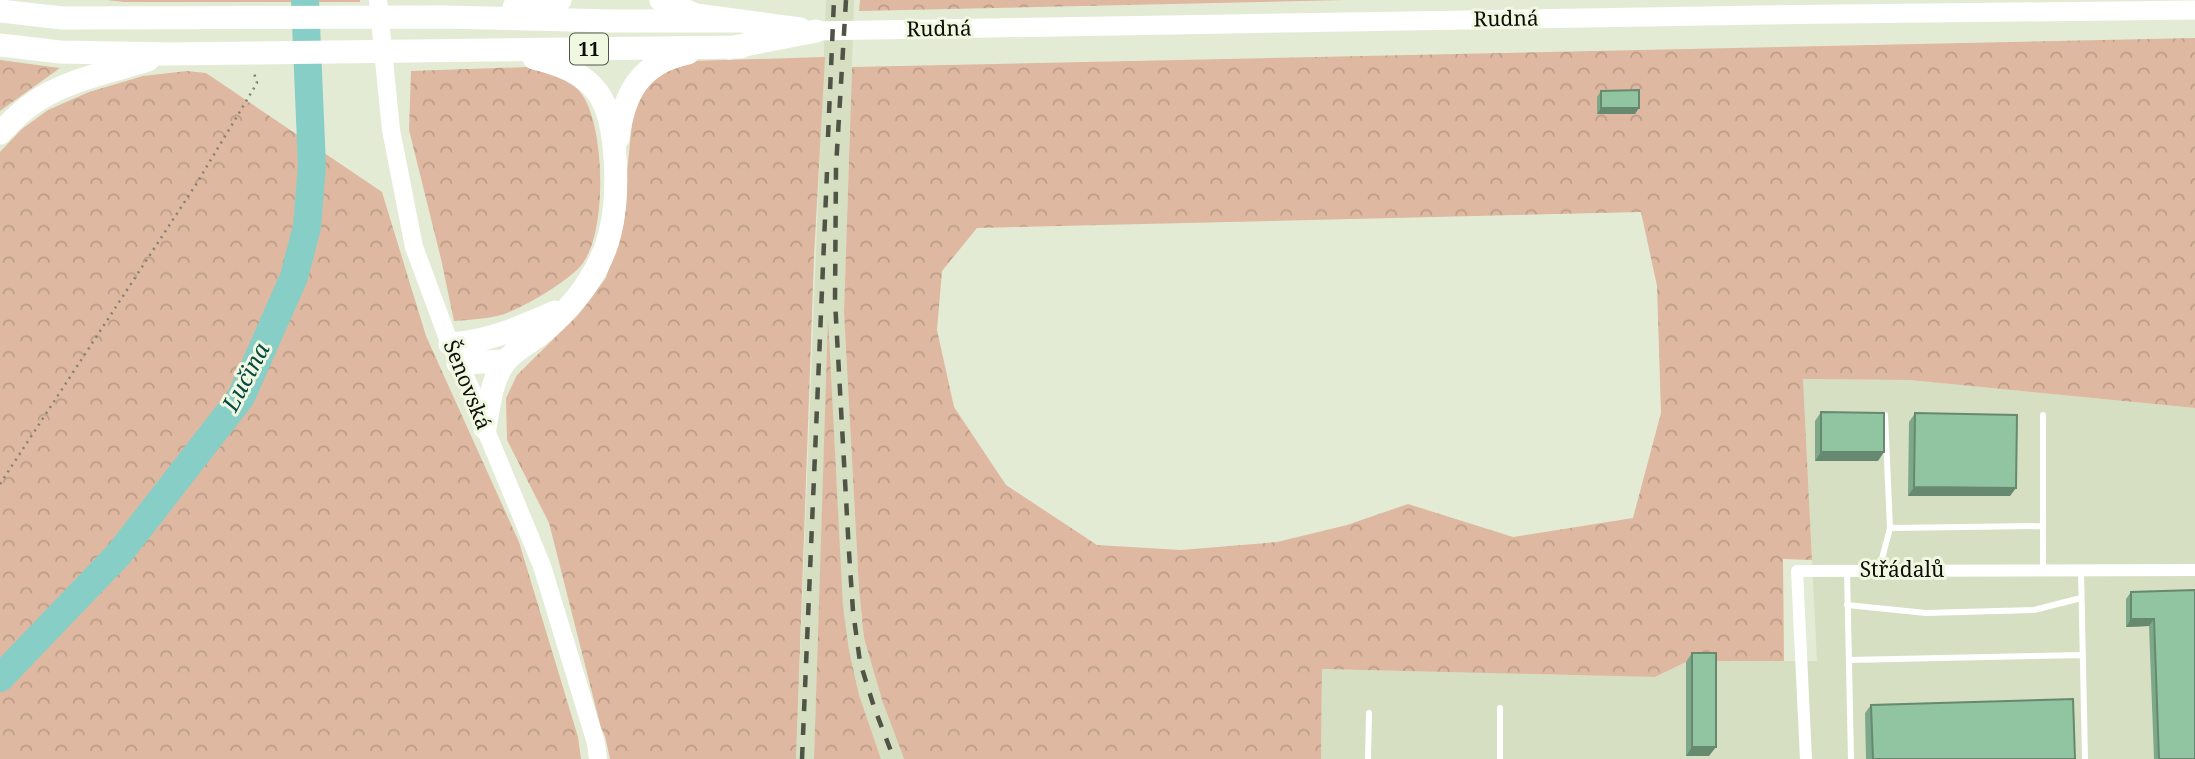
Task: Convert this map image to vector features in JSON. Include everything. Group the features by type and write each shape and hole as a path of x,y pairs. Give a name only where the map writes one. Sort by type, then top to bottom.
{"highway":[{"path":"440,18 461,8 523,7 560,0"},
{"path":"660,0 696,15 740,21"},
{"name":"11","path":"0,11 62,18 740,21 816,31"},
{"name":"11","path":"0,45 60,52 170,54 741,47 816,31"},
{"path":"485,428 497,376 505,361 541,333 568,307 587,283 607,242 614,205 615,162 622,112 631,89 640,78 661,62 684,54 741,47"},
{"path":"497,49 565,67 593,88 610,120 615,162"},
{"name":"11","path":"0,133 32,104 54,92 77,82 170,54"},
{"path":"454,353 470,343 490,338 568,307"},
{"path":"454,353 505,361"}],"main road":[{"name":"Rudná","path":"816,31 2195,10"}],"street":[{"name":"Šenovská","path":"378,0 391,130 414,247 454,353 542,566 596,743 598,759"},
{"name":"Střádalů","path":"1806,759 1797,571 2195,570"}],"lane":[{"path":"1879,570 1890,528 1885,415"},
{"path":"2043,415 2043,570"},
{"path":"1890,528 2042,526"},
{"path":"1847,570 1851,759"},
{"path":"2081,570 2085,759"},
{"path":"1847,604 1926,613 2034,610 2081,598"},
{"path":"1849,660 2082,655"},
{"path":"1500,708 1500,759"},
{"path":"1368,759 1369,713"}],"path":[{"path":"0,484 195,186 257,83"}],"shaded area":[{"path":"826,0 854,0 844,312 859,589 864,638 882,700 904,759 881,759 859,695 849,650 843,606 828,329 814,759 796,759"},
{"path":"1803,379 1910,380 2195,408 2195,759 1321,759 1322,669 1655,677 1688,661 1817,661"}],"green space":[{"path":"107,0 360,0 360,2 124,2"},
{"path":"860,0 1345,0 859,11"},
{"path":"2195,38 2195,408 1910,380 1803,379 1812,560 1783,559 1784,661 1688,661 1655,677 1322,669 1321,759 904,759 882,700 864,638 859,589 844,312 852,67","holes":["1641,212 1657,286 1661,413 1633,518 1513,537 1408,504 1347,525 1277,542 1181,550 1097,545 1006,485 954,407 937,330 942,271 977,228"]},
{"path":"825,57 814,257 796,759 610,759 549,523 507,440 506,398 517,375 577,316 606,278 621,232 633,113 642,88 664,71 691,61"},
{"path":"0,60 60,68 0,111"},
{"path":"528,67 572,84 583,96 590,112 596,132 600,180 596,228 591,248 576,270 530,302 497,316 454,321 409,130 411,71"},
{"path":"187,71 206,73 382,192 426,336 519,542 578,737 581,759 0,759 0,152 22,129 48,110 89,92 143,76"},
{"path":"828,317 843,606 859,695 881,759 814,759"}],"building":[{"path":"1639,90 1639,108 1601,108 1601,91"},
{"path":"1821,412 1884,413 1884,452 1821,452"},
{"path":"1915,413 2017,415 2016,488 1914,487"},
{"path":"2195,590 2195,759 2159,759 2154,619 2131,619 2131,592"},
{"path":"1692,653 1716,653 1716,747 1692,747"},
{"path":"2073,699 2075,759 1873,759 1871,705"}],"waterway":[{"name":"Lučina","path":"0,678 119,554 241,397 294,277 307,227 312,166 305,0"}],"railway":[{"path":"828,137 834,0"},
{"path":"846,0 836,167 835,301 849,552 860,662 894,759"},
{"path":"802,759 827,172"}]}
